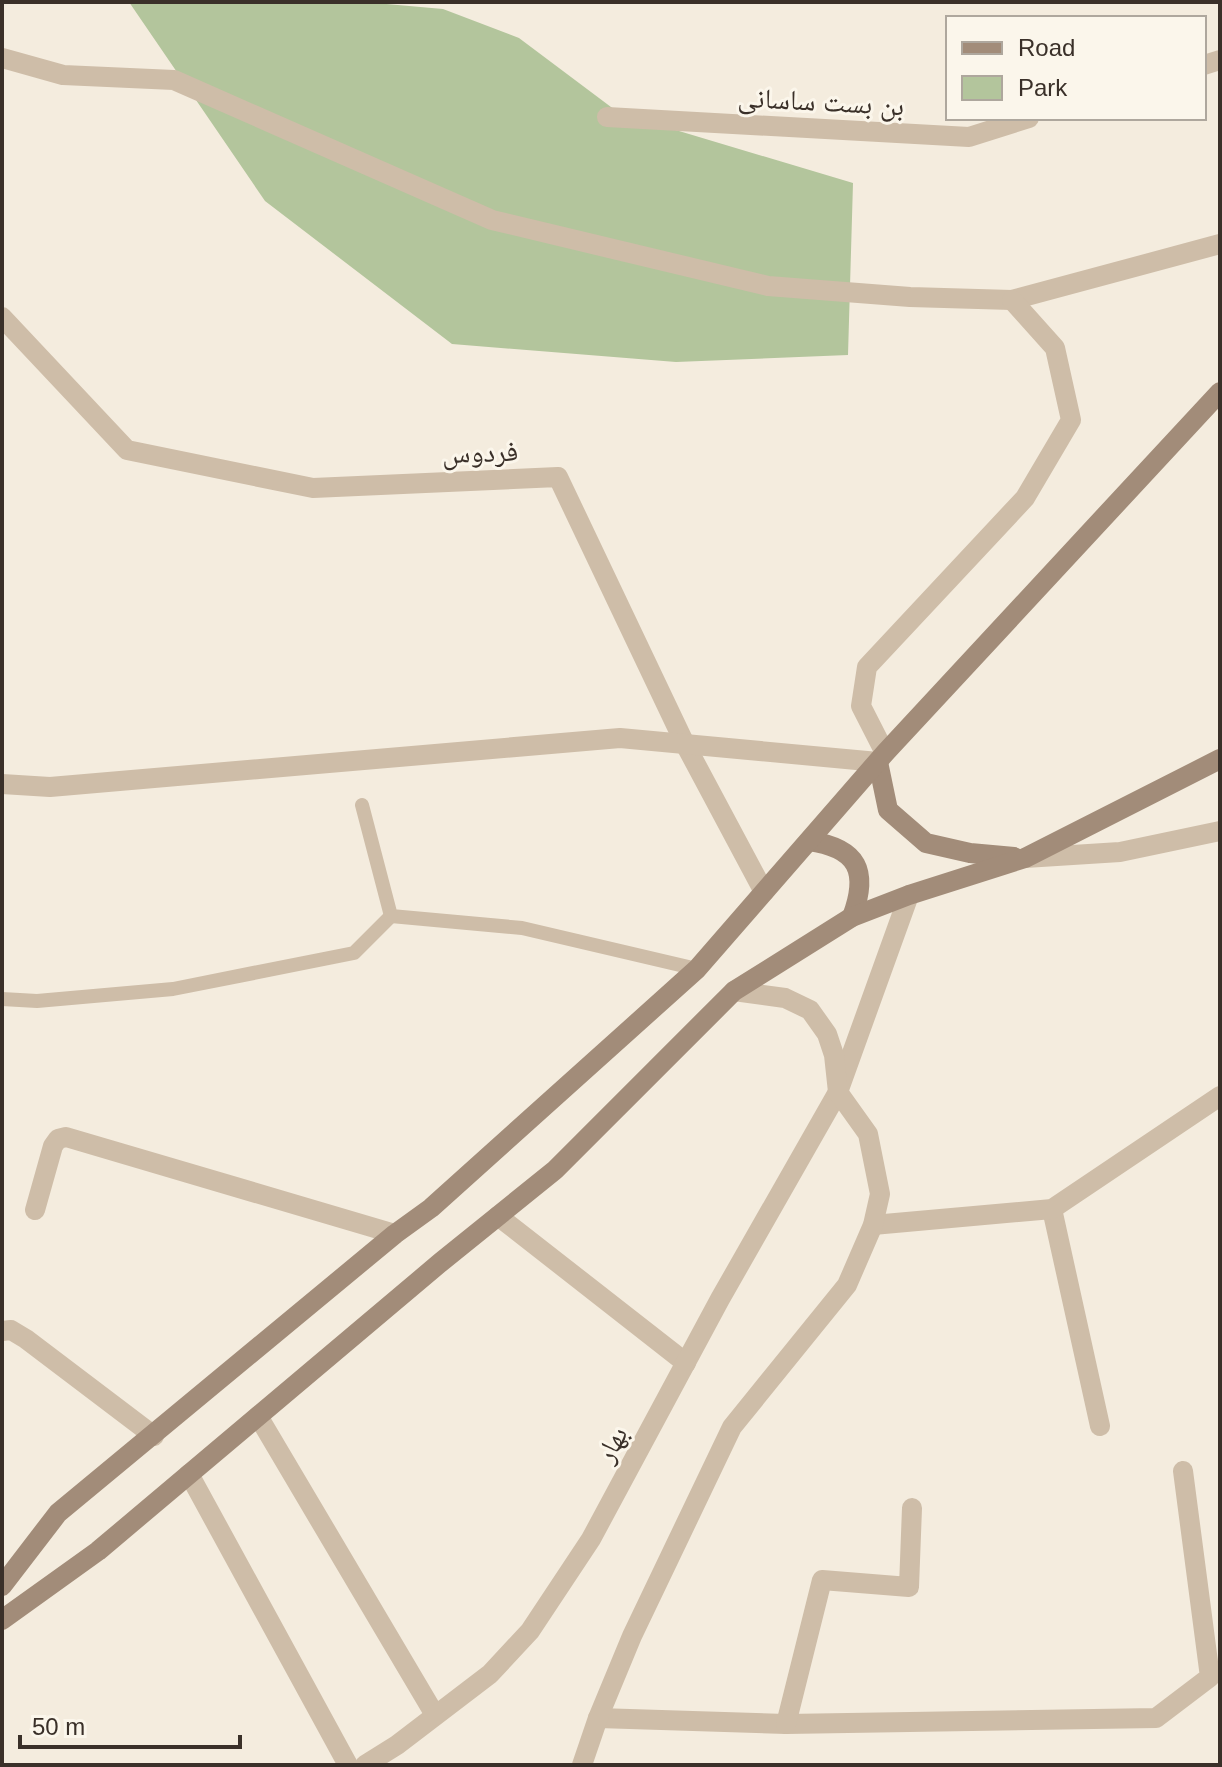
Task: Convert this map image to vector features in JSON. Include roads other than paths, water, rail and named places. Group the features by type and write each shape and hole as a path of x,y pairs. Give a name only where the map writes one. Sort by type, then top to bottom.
{"main road":[{"path":"2,1586 58,1513 395,1234 431,1208 697,969 882,758 1220,392"},
{"path":"882,758 888,810 926,843 970,853 1025,858"},
{"path":"2,1620 98,1551 555,1170 734,991 852,917 909,895 1025,858 1220,759"},
{"path":"809,841 832,844 851,857 860,876 859,899 852,917"}],"street":[{"path":"2,58 63,75 174,80 477,214 507,224 768,286 910,297 1012,300 1220,244"},
{"name":"بن بست ساسانی","path":"607,117 969,137 1023,120"},
{"path":"2,784 50,787 620,738 882,758 861,706 867,667 1025,498 1071,420 1055,348 1012,300"},
{"name":"فردوس","path":"2,317 127,450 313,488 558,477 685,744 764,892"},
{"path":"1025,858 1120,852 1220,831"},
{"name":"بهار","path":"365,1765 490,1674 530,1631 591,1539 838,1092 909,895"},
{"path":"582,1765 632,1636 732,1427 847,1285 873,1225 880,1194 868,1134 838,1092 834,1055 827,1034 810,1010 785,998 734,991"},
{"path":"873,1225 1052,1209 1219,1099"},
{"path":"35,1210 53,1146 58,1139 66,1137 395,1234"},
{"path":"1052,1209 1100,1426"},
{"path":"498,1216 686,1363"},
{"path":"2,1331 11,1330 26,1339 154,1436"},
{"path":"258,1416 435,1715"},
{"path":"598,1718 786,1724 1156,1718 1210,1677 1183,1471"},
{"path":"189,1474 348,1765"},
{"path":"786,1724 822,1580 909,1587 912,1508"}],"lane":[{"path":"362,805 391,916"},
{"path":"391,916 522,928 697,969"},
{"path":"2,999 37,1001 173,989 354,953 391,916"}]}
